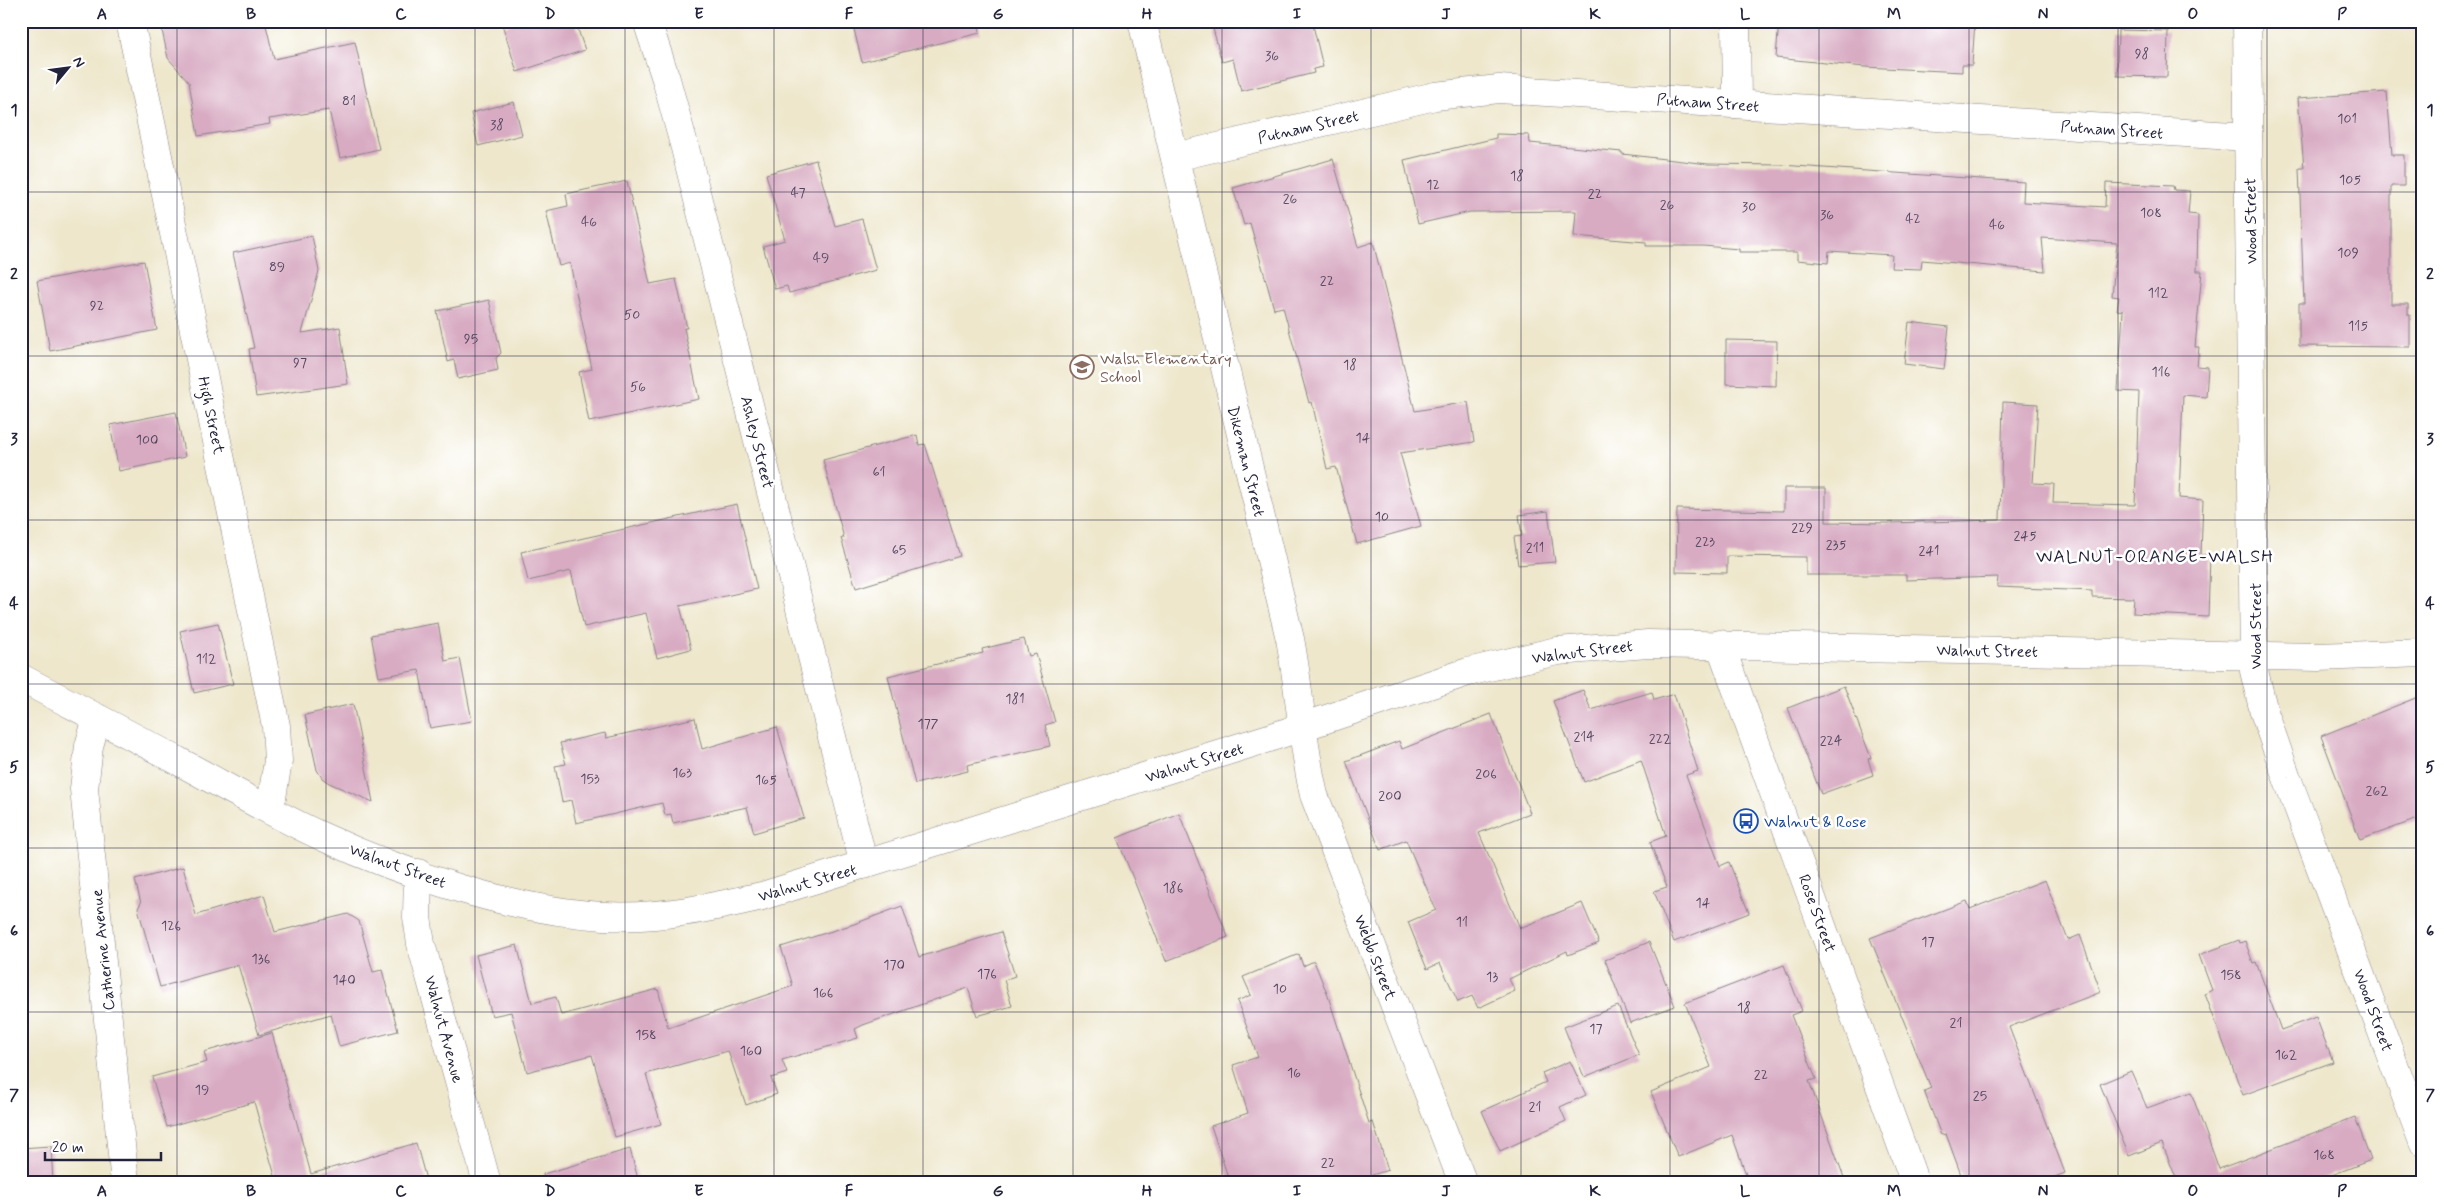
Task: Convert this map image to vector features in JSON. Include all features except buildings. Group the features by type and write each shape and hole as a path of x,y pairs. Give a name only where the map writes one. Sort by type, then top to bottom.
{"street":[{"name":"High Street","path":"130,21 276,726 278,761 270,810"},
{"name":"Ashley Street","path":"647,21 666,79 685,148 864,865"},
{"name":"Dikeman Street","path":"1142,21 1290,639 1302,727"},
{"path":"1736,21 1737,104"},
{"name":"Wood Street","path":"2246,21 2254,591 2253,656 2257,690 2423,1142"},
{"name":"Putnam Street","path":"1175,157 1435,96 1466,91 1526,89 2248,137"},
{"name":"Walnut Street","path":"21,678 321,836 418,873 507,900 542,908 605,916 642,916 716,906 762,896 1302,727 1440,680 1557,651 1616,645 1720,644 2327,657 2423,653"},
{"name":"Rose Street","path":"1720,644 1915,1183"},
{"name":"Catherine Avenue","path":"97,718 89,746 84,789 125,1183"},
{"name":"Webb Street","path":"1302,727 1314,796 1463,1183"},
{"name":"Walnut Avenue","path":"418,873 417,917 421,944 487,1183"}],"place":[{"name":"Walsh Elementary School","path":"1082,367"},
{"name":"Walnut & Rose","path":"1746,821"}],"district":[{"name":"WALNUT-ORANGE-WALSH","path":"2155,556"}]}
